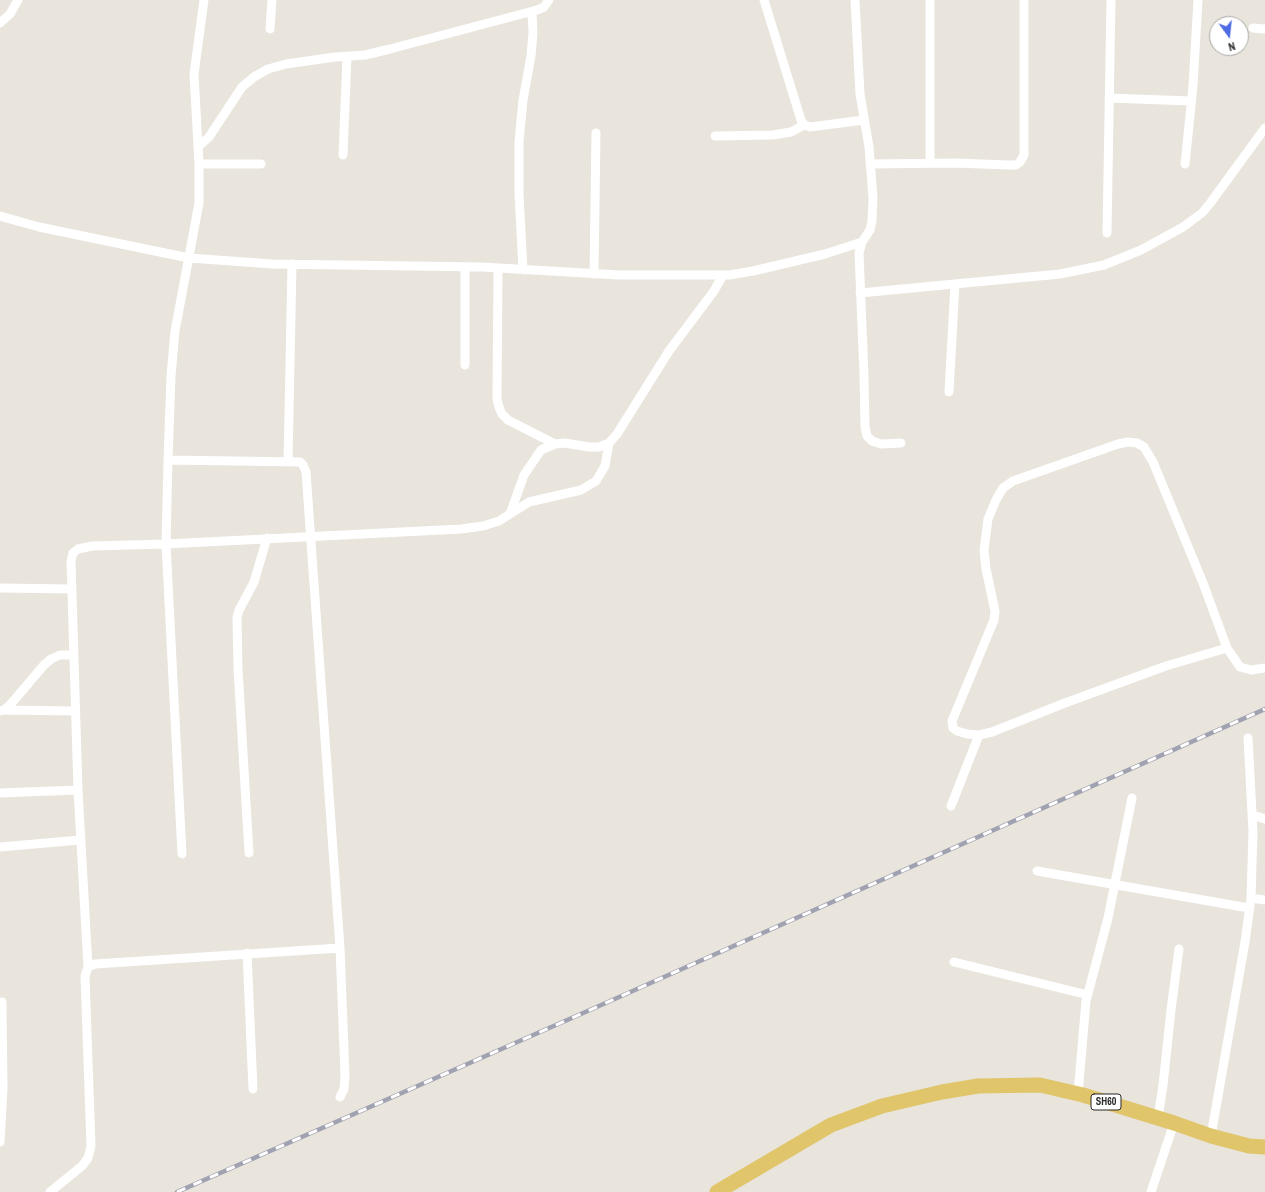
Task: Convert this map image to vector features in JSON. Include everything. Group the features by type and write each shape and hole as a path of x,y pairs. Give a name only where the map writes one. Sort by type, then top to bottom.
{"main road":[{"name":"SH60","path":"727,1190 831,1125 882,1106 942,1092 978,1086 1040,1085 1078,1094 1174,1123 1211,1136 1249,1146 1265,1147"}],"street":[{"path":"0,23 13,10 18,0"},
{"path":"182,854 166,544 168,460 171,376 175,331 199,203 199,164 194,74 204,0"},
{"path":"270,28 272,0"},
{"path":"198,147 209,137 242,88 254,77 268,70 286,64 365,54 390,49 532,12 544,6 549,0"},
{"path":"764,0 801,120 804,125 810,127 864,120"},
{"path":"855,0 860,94 869,147 873,198 870,230 862,242 859,253 865,427 867,436 872,441 881,444 901,443"},
{"path":"930,0 930,163"},
{"path":"870,164 955,163 1016,165 1020,162 1024,155 1024,0"},
{"path":"1107,233 1111,0"},
{"path":"1185,164 1194,70 1198,0"},
{"path":"523,270 519,194 519,142 531,56 533,33 532,12"},
{"path":"1253,28 1265,29"},
{"path":"343,155 347,56"},
{"path":"1110,98 1191,101"},
{"path":"715,136 772,135 792,132 804,125"},
{"path":"860,292 1060,274 1104,265 1141,250 1183,227 1202,213 1265,128"},
{"path":"594,274 596,133"},
{"path":"199,164 261,164"},
{"path":"0,216 39,227 189,258 292,264 465,267 618,275 723,275 753,272 825,254 862,242"},
{"path":"288,462 292,264"},
{"path":"464,365 465,267"},
{"path":"498,269 499,407 502,414 508,420 555,444"},
{"path":"510,514 518,488 524,475 534,458 541,450 555,444 565,443 598,447 609,443 617,434 669,351 714,291 723,275"},
{"path":"949,392 955,284"},
{"path":"1227,648 1166,666 992,732 979,735 967,734 956,732 954,728 952,720 994,620 995,611 986,569 984,550 988,520 996,500 1003,488 1013,481 1118,444 1128,442 1137,443 1144,447 1153,462 1203,583 1227,648 1240,667 1251,670 1265,668"},
{"path":"50,1192 82,1166 88,1158 90,1146 85,976 88,967 80,840 75,711 71,561 73,553 78,549 92,546 166,544 461,529 483,526 499,521 529,502 582,490 596,482 605,466 609,443"},
{"path":"168,460 300,462 304,465 306,472 340,948 345,1075 344,1089 340,1097"},
{"path":"249,853 238,669 237,618 244,599 254,582 267,538"},
{"path":"0,588 72,589"},
{"path":"2,710 10,705 44,665 51,659 60,655 74,656"},
{"path":"2,710 75,711"},
{"path":"951,806 979,735"},
{"path":"1211,1136 1245,942 1251,898 1252,815 1248,738"},
{"path":"0,793 78,790"},
{"path":"1078,1094 1085,1011 1088,994 1108,918 1132,798"},
{"path":"1252,815 1265,819"},
{"path":"0,847 80,840"},
{"path":"1037,871 1250,908"},
{"path":"1251,898 1265,900"},
{"path":"88,967 96,964 340,948"},
{"path":"1158,1118 1179,949"},
{"path":"247,953 253,1089"},
{"path":"954,962 1088,994"},
{"path":"0,1142 3,1088 2,1002"},
{"path":"1151,1192 1174,1123"}],"railway":[{"path":"177,1192 599,1006 1265,709"}]}
